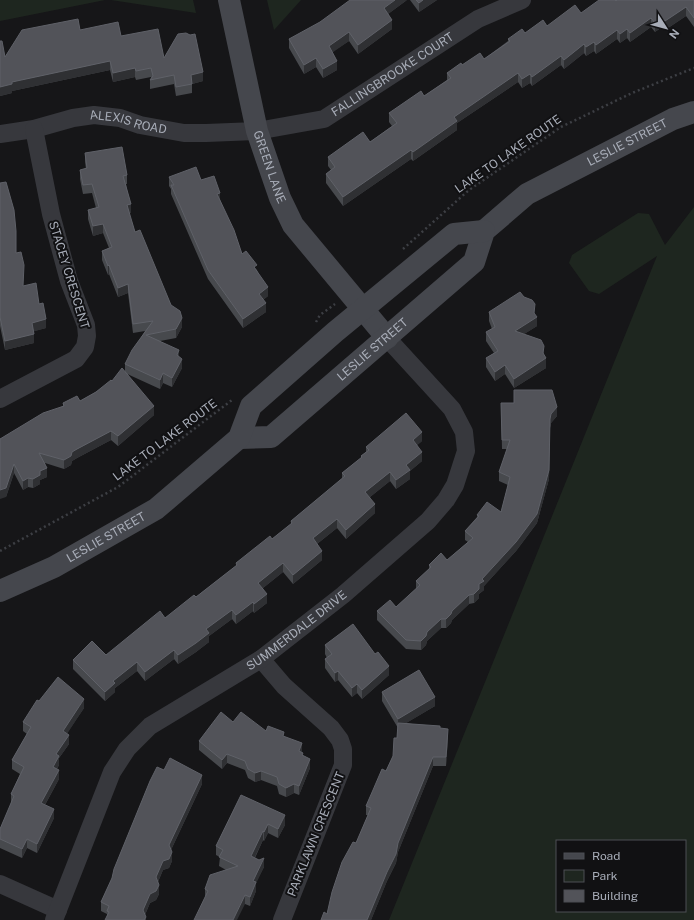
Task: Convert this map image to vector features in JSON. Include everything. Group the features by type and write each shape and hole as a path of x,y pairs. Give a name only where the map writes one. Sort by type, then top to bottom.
{"main road":[{"name":"GREEN LANE","path":"229,0 257,131 280,198 293,225 387,338"},
{"name":"LESLIE STREET","path":"239,438 271,437 474,262 484,231 527,194 673,119 694,112"},
{"name":"LESLIE STREET","path":"0,591 54,567 156,509 239,438 251,406 363,308 454,234 484,231"}],"street":[{"name":"FALLINGBROOKE COURT","path":"257,131 324,119 478,19 522,0"},
{"name":"ALEXIS ROAD","path":"0,134 34,129 73,118 94,115 184,133 257,131"},
{"name":"STACEY CRESCENT","path":"0,399 76,359 85,347 87,336 86,325 69,281 51,214 34,129"},
{"name":"SUMMERDALE DRIVE","path":"56,915 112,772 127,749 150,726 261,659 343,595 428,521 446,500 455,485 466,451 464,432 452,409 387,338"},
{"name":"PARKLAWN CRESCENT","path":"261,659 284,686 331,728 340,740 343,749 343,765 282,920"},
{"path":"0,884 56,915"}],"path":[{"name":"LAKE TO LAKE ROUTE","path":"397,254 469,190 561,127 632,93 694,68"},
{"path":"314,326 320,315"},
{"name":"LAKE TO LAKE ROUTE","path":"0,551 118,487 237,396"}],"green space":[{"path":"0,0 105,0 0,21"},
{"path":"111,0 193,0 196,13"},
{"path":"267,0 301,0 274,30"},
{"path":"694,207 694,920 389,920 657,256 599,294 589,291 569,263 572,255 638,213 649,214 665,245"}],"building":[{"path":"350,0 395,0 384,8 392,20 358,45 349,32 329,46 337,61 323,69 316,58 304,65 289,39 320,22"},
{"path":"416,0 423,0 419,3"},
{"path":"599,0 694,0 694,18 686,7 665,21 662,18 655,23 651,18 630,33 627,29 620,34 617,30 596,45 594,42 586,47 584,44 564,60 561,56 532,77 530,74 522,79 518,73 454,117 457,121 413,152 411,150 343,197 326,174 335,167 328,157 363,132 370,142 397,123 389,113 421,91 424,96 451,78 447,73 461,63 462,65 480,53 484,59 510,41 508,39 522,29 525,33 543,20 547,26 575,5 581,13"},
{"path":"78,19 80,30 118,22 121,36 158,29 164,58 178,34 195,34 203,72 191,75 192,84 176,87 174,75 150,80 153,76 151,68 136,71 135,68 113,73 110,61 12,82 12,84 0,87 0,41 2,41 5,57 22,30"},
{"path":"122,147 127,175 123,176 131,204 127,205 135,232 140,230 171,305 180,311 182,318 176,329 146,335 179,350 177,355 182,359 172,378 163,373 160,380 125,364 132,350 153,321 133,324 128,284 118,288 102,251 112,247 103,224 93,226 88,210 99,207 92,184 83,185 80,170 87,168 85,153"},
{"path":"196,167 201,180 214,176 220,193 217,194 234,230 242,254 246,251 257,265 254,267 268,287 259,294 266,303 243,319 208,270 171,185 174,185 169,177"},
{"path":"6,182 14,210 16,253 21,252 24,265 23,286 36,283 39,304 43,303 46,319 32,323 34,334 5,341 0,317 0,183"},
{"path":"520,292 524,297 532,300 535,304 534,313 537,317 515,331 541,340 544,346 543,353 546,358 514,379 505,365 495,372 486,358 498,351 486,332 495,327 489,312"},
{"path":"122,368 154,406 118,436 111,431 72,452 71,456 64,460 39,453 47,468 40,471 40,475 33,479 28,478 23,481 14,464 6,488 0,490 0,439 43,413 64,406 63,403 77,396 80,401 96,392 111,380 112,381"},
{"path":"514,390 552,390 557,407 551,414 550,419 549,470 537,514 516,542 482,579 484,581 479,584 479,589 474,594 469,595 452,611 446,619 441,619 427,632 426,636 421,641 406,640 377,611 390,600 396,607 420,585 416,581 431,567 429,565 441,553 447,560 473,538 465,531 479,516 477,515 487,502 501,512 510,477 499,472 510,440 502,440 501,403 514,403"},
{"path":"406,413 422,432 413,440 422,452 406,465 410,470 396,480 390,472 365,492 375,504 346,530 337,519 313,538 322,551 293,575 283,563 258,583 267,594 254,604 253,602 236,615 232,610 206,629 209,633 196,643 178,655 174,650 145,672 137,662 113,681 115,683 105,692 73,660 92,641 106,655 160,611 165,618 194,595 196,597 237,565 236,563 270,536 272,539 292,523 291,521 345,476 342,473 369,450 366,447"},
{"path":"353,624 375,654 378,652 389,666 362,690 357,684 352,688 338,671 335,673 325,659 332,654 325,645"},
{"path":"419,670 435,697 398,719 382,692"},
{"path":"58,677 84,699 63,731 69,735 56,754 59,756 53,767 59,770 41,803 54,809 37,844 27,839 22,849 0,839 0,829 14,796 11,794 24,767 12,760 31,727 23,722 37,700 39,701"},
{"path":"221,712 233,722 241,712 266,731 268,726 284,732 283,736 302,743 299,751 303,753 302,755 310,759 299,786 294,784 286,788 279,784 277,777 261,771 255,773 248,769 245,761 227,754 222,760 199,741"},
{"path":"398,723 440,726 440,728 448,729 446,757 433,757 398,843 396,854 367,920 321,920 324,912 327,914 332,892 342,862 353,842 356,843 371,808 366,806 382,769 386,771 393,756 394,738 397,738"},
{"path":"170,758 202,775 169,845 172,852 169,859 163,861 156,877 159,885 156,891 150,894 143,910 146,917 144,920 105,920 109,912 107,911 109,906 101,902 112,878 114,869 157,767 164,770"},
{"path":"241,795 285,815 278,829 268,824 264,832 263,831 251,856 259,860 264,858 253,881 256,882 250,897 245,895 233,920 194,920 208,891 205,889 210,875 238,866 219,857 223,850 216,846"}]}
